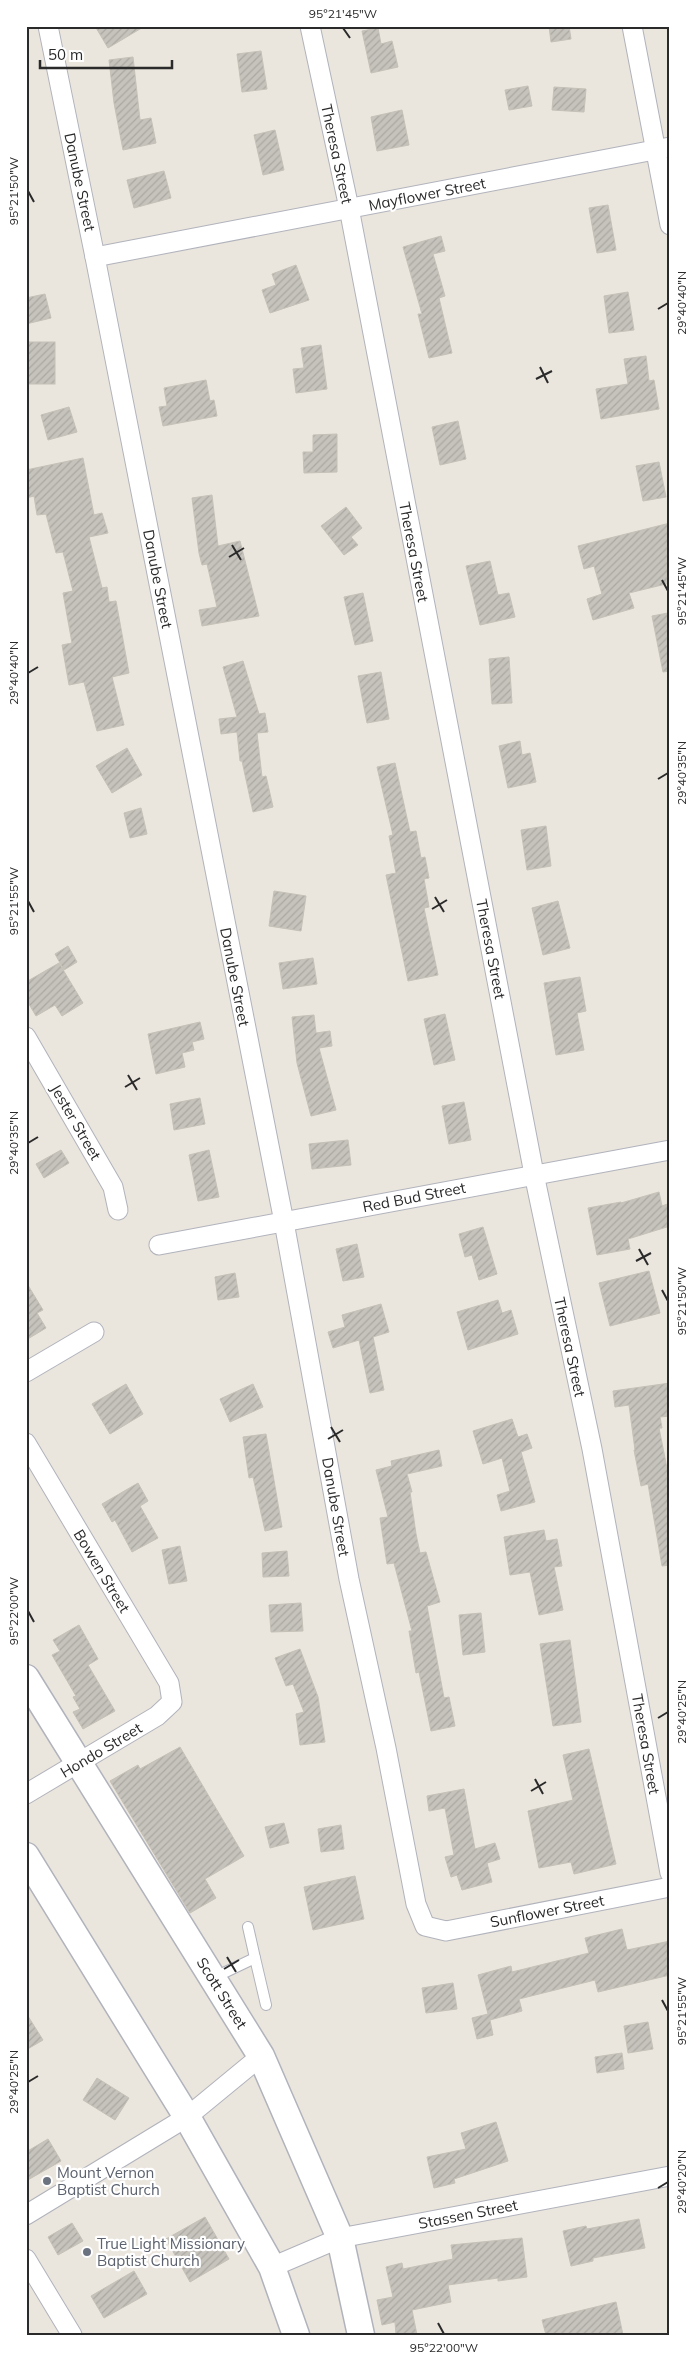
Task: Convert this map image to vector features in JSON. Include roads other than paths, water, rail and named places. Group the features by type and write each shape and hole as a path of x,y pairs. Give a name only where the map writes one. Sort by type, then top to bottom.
{"main road":[{"name":"Scott Street","path":"26,1678 261,2056 340,2238 361,2335"},
{"path":"26,1856 187,2117 272,2267 296,2335"}],"street":[{"name":"Danube Street","path":"48,26 284,1222 349,1579 386,1748 416,1904 425,1926"},
{"name":"Theresa Street","path":"310,26 349,208 534,1174 592,1449 670,1873"},
{"path":"632,26 664,148 670,225"},
{"name":"Mayflower Street","path":"95,257 664,148"},
{"name":"Jester Street","path":"26,1037 113,1187 118,1210"},
{"name":"Red Bud Street","path":"159,1245 670,1150"},
{"path":"26,1372 94,1332"},
{"name":"Bowen Street","path":"26,1443 169,1683 172,1702"},
{"name":"Hondo Street","path":"26,1794 157,1716 172,1702"},
{"name":"Sunflower Street","path":"425,1926 446,1931 670,1887"},
{"path":"26,2215 187,2117 261,2056"},
{"name":"Stassen Street","path":"272,2267 340,2238 670,2176"},
{"path":"26,2259 72,2335"}],"lane":[{"path":"248,1927 266,2005"},
{"path":"212,1978 255,1958"}],"place":[{"name":"Mount Vernon Baptist Church","path":"47,2181"},
{"name":"True Light Missionary Baptist Church","path":"87,2252"}]}
